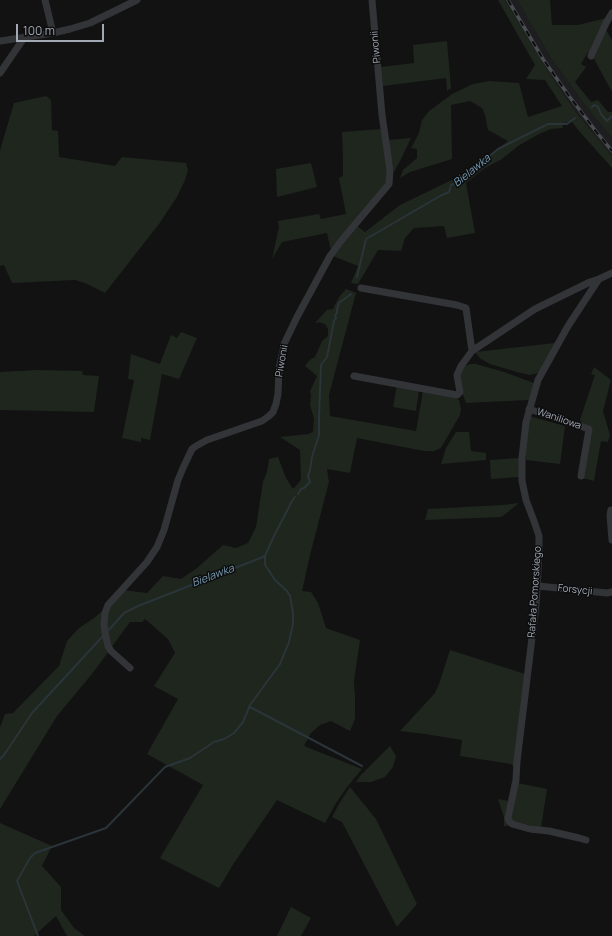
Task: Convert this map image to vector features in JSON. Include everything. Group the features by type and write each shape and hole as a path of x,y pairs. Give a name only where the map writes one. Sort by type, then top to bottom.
{"street":[{"path":"45,0 53,33"},
{"path":"0,41 70,30 90,23 138,0"},
{"name":"Piwonii","path":"130,668 111,651 108,646 104,624 105,613 108,605 147,562 157,547 164,530 178,480 192,449 207,440 262,420 273,412 278,394 279,370 284,344 297,317 330,256 389,184 390,170 382,115 372,0"},
{"path":"591,56 612,13"},
{"path":"0,73 24,38"},
{"path":"354,376 457,395 460,392 457,375 461,366 472,351 535,309 612,273"},
{"name":"Rafała Pomorskiego","path":"586,840 512,824 509,822 508,818 516,780 538,586 539,536 526,500 522,482 526,422 538,380 568,326 599,279"},
{"path":"361,288 457,305 466,308 472,351"},
{"name":"Waniliowa","path":"529,409 589,429 581,476"},
{"path":"611,510 612,540"},
{"name":"Forsycji","path":"538,586 607,593 612,592"}],"shaded area":[{"path":"498,0 505,0 550,74 575,111 612,156 612,168 572,122 562,123 563,128 551,129 539,134 518,146 502,159 485,168 466,183 475,233 447,238 444,226 414,228 405,238 401,251 378,250 358,284 351,283 358,266 333,256 357,226 365,232 400,205 462,175 508,141 488,130 482,108 470,101 451,105 452,159 410,172 400,178 403,170 417,158 417,149 411,148 419,133 422,120 429,111 452,94 473,84 489,81 519,83 528,117 562,106 545,80 526,79 535,65"},
{"path":"505,0 517,0 551,58 585,105 612,138 612,156 575,111 550,74"},
{"path":"517,0 550,0 552,25 578,25 607,18 605,28 612,40 612,92 593,57 588,52 581,64 586,67 575,82 591,102 598,100 608,112 612,112 612,138 585,105 551,58"},
{"path":"447,41 451,88 447,91 446,78 383,86 381,67 414,63 413,45"},
{"path":"46,96 51,100 52,130 58,131 59,157 115,166 122,157 186,163 188,170 177,197 159,224 105,293 85,283 75,280 12,283 4,265 0,266 1,147 14,103"},
{"path":"381,129 387,163 386,183 332,249 330,247 327,233 282,242 272,259 279,227 278,221 319,214 321,219 346,214 339,178 343,176 342,132"},
{"path":"411,138 400,161 394,172 388,140"},
{"path":"311,163 317,187 277,197 276,169"},
{"path":"346,289 356,293 329,395 330,416 416,431 423,391 453,397 459,400 461,409 460,415 441,448 434,451 424,451 357,438 350,473 327,469 329,482 302,591 311,592 318,603 326,628 360,640 354,681 355,719 350,731 331,721 320,725 311,733 304,746 362,769 336,803 325,823 277,800 234,863 219,888 160,858 203,785 147,754 178,699 154,686 175,653 168,639 145,619 142,622 130,622 111,648 108,641 106,613 123,590 147,593 163,576 181,579 197,568 223,545 236,548 248,543 256,527 263,482 267,472 269,459 278,457 286,478 293,489 301,480 300,450 280,437 308,434 313,432 314,419 310,405 310,391 317,376 305,366 315,357 322,341 328,336 328,329 325,324 319,322 315,323 327,310 333,309 339,297"},
{"path":"181,332 197,338 179,379 162,374 150,440 141,438 141,442 122,438 134,380 128,379 131,354 160,364 171,335 177,338"},
{"path":"555,343 539,372 529,375 490,364 481,359 475,352"},
{"path":"476,364 504,372 534,383 529,400 466,403 460,377 465,366"},
{"path":"594,367 611,380 603,411 610,435 608,442 601,441 594,481 583,479 592,429 581,423 580,420 595,375 591,374"},
{"path":"38,370 82,371 83,375 99,376 94,412 0,410 0,372"},
{"path":"397,385 419,390 416,411 393,407"},
{"path":"529,416 565,426 560,464 526,460"},
{"path":"456,432 469,432 471,451 486,453 486,460 441,464 446,448"},
{"path":"519,458 519,477 491,479 490,460"},
{"path":"519,503 501,517 425,520 428,509"},
{"path":"106,608 109,651 57,716 0,809 0,727 5,714 13,713 59,666 67,641 79,628"},
{"path":"450,650 525,674 515,768 511,764 460,756 462,740 400,731 435,693"},
{"path":"390,746 396,756 393,767 385,777 371,782 356,782 360,776"},
{"path":"518,783 547,789 541,828 512,821 511,818"},
{"path":"350,787 376,819 417,904 397,927 342,822 332,817"},
{"path":"498,799 509,801 506,821 508,826 504,826 504,817"},
{"path":"0,823 52,846 42,866 61,887 61,910 74,928 85,936 67,936 56,916 34,936 0,936"},
{"path":"291,907 311,918 301,936 277,936"}],"waterway":[{"name":"Bielawka","path":"592,107 594,105 597,106 607,121 612,116"},
{"name":"Bielawka","path":"357,277 366,239 449,192 451,185 459,182 498,149 548,124 567,124 575,118"},
{"name":"Bielawka","path":"298,494 301,489 310,482 308,476 319,435 321,365 327,357 339,303 351,294"},
{"name":"Bielawka","path":"107,632 124,613 138,606 265,556 295,497"},
{"path":"38,936 17,881 30,858 35,853 106,828 165,767 190,758 214,742 224,739 234,733 243,722 250,705 280,664 289,642 293,624 293,613 290,596 287,591 275,580 265,565 265,556"},
{"name":"Bielawka","path":"0,759 32,713 103,636"},
{"path":"250,707 362,766"}],"railway":[{"path":"508,0 543,59 569,96 612,151"}]}
